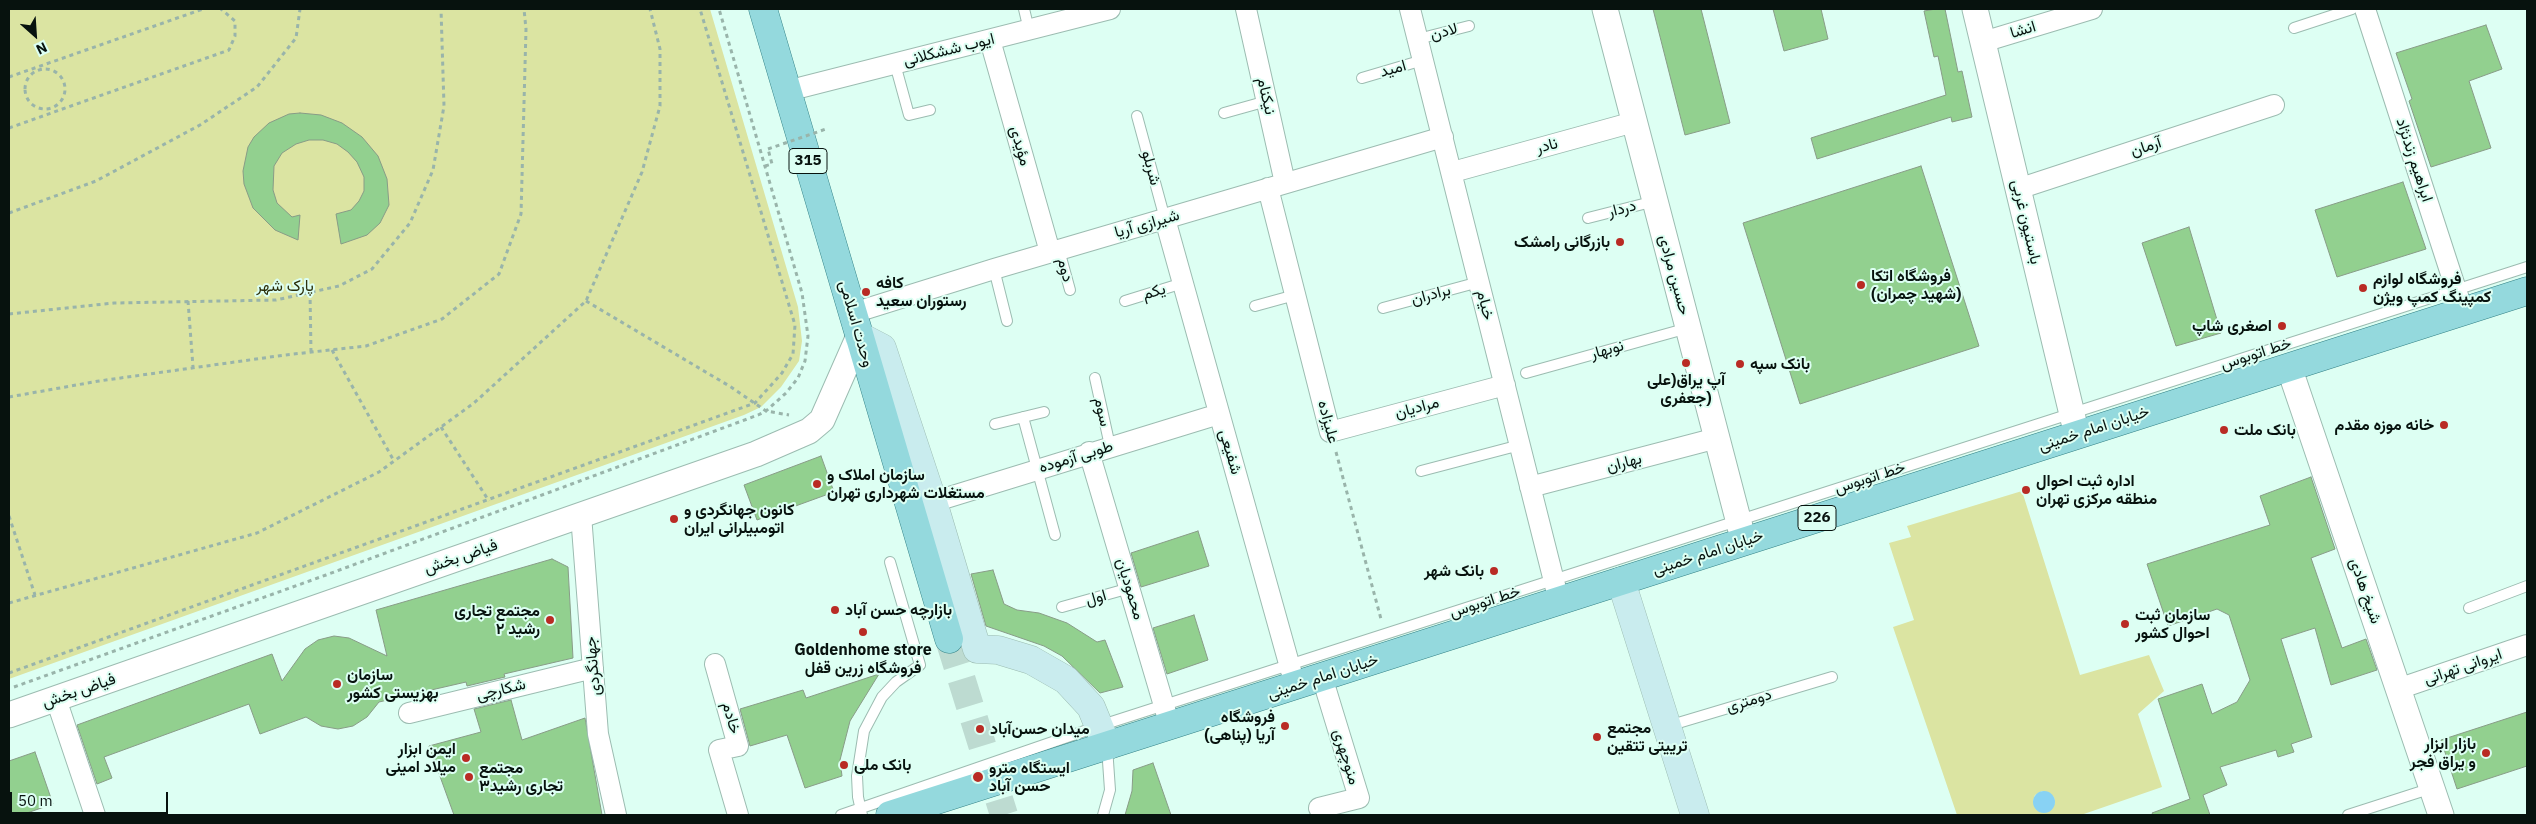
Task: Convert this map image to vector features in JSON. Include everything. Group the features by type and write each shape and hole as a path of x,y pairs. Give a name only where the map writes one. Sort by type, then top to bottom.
{"main road":[{"name":"وحدت اسلامی","path":"762,9 949,639"},
{"name":"خیابان امام خمینی","path":"890,815 1103,736 1292,675 1322,677 1557,591 1621,581 1741,531 2074,424 2289,367 2460,301 2527,291"},
{"path":"856,324 882,348 933,502 977,649 998,650 1032,660 1066,680 1091,708 1103,736"},
{"path":"1621,581 1695,815"}],"street":[{"name":"ایوب ششکلانی","path":"787,92 1110,9"},
{"name":"نیکنام","path":"1246,9 1267,101 1276,186"},
{"name":"خیام","path":"1410,9 1557,591"},
{"name":"حسین مرادی","path":"1605,9 1741,531"},
{"name":"باستیون غربی","path":"1975,9 2074,424"},
{"name":"انشا","path":"1983,42 2092,9"},
{"name":"ابراهیم زندنژاد","path":"2365,9 2460,301"},
{"name":"مؤیدی","path":"990,40 1055,251"},
{"name":"آرمان","path":"2018,189 2274,104"},
{"name":"نادر","path":"1460,170 1634,122"},
{"name":"شیرازی آریا","path":"856,324 994,269 1442,137"},
{"name":"علیزاده","path":"1276,186 1295,295 1330,432"},
{"name":"شفیعی","path":"1165,219 1292,675"},
{"path":"822,420 856,324"},
{"name":"شیخ هادی","path":"2289,367 2441,815"},
{"name":"مرادیان","path":"1330,432 1505,385"},
{"name":"طوبی آزموده","path":"933,502 1090,452 1219,414"},
{"name":"فیاض بخش","path":"9,715 756,454 809,431 822,420"},
{"name":"بهاران","path":"1530,487 1717,438"},
{"name":"محمودیان","path":"1090,452 1167,715"},
{"name":"جهانگردی","path":"581,515 598,734 616,815"},
{"name":"ایروانی تهرانی","path":"2398,689 2527,645"},
{"name":"خادم","path":"716,664 738,746 719,750 738,815"},
{"name":"شکارچی","path":"409,713 593,668"},
{"name":"منوچهری","path":"1319,808 1359,798 1322,677"},
{"path":"56,699 96,815"}],"lane":[{"path":"1024,9 1029,30"},
{"path":"2294,28 2352,9"},
{"name":"لادن","path":"1418,39 1469,26"},
{"name":"امید","path":"1362,78 1423,60"},
{"path":"895,64 909,115 930,110"},
{"path":"1224,113 1267,101"},
{"name":"شربلو","path":"1137,116 1165,219"},
{"name":"دردار","path":"1588,218 1655,201"},
{"name":"دوم","path":"1055,251 1070,290"},
{"name":"خط اتوبوس","path":"2074,424 2460,301 2527,267"},
{"path":"994,269 1007,321"},
{"name":"برادران","path":"1383,308 1479,282"},
{"name":"یکم","path":"1125,301 1183,283"},
{"path":"1255,306 1295,295"},
{"name":"نوبهار","path":"1526,373 1688,328"},
{"name":"سوم","path":"1094,378 1110,446"},
{"path":"995,424 1044,412"},
{"path":"1023,417 1055,534"},
{"path":"1421,471 1520,445"},
{"name":"خط اتوبوس","path":"1292,675 1385,634 1557,591 1741,531"},
{"path":"862,815 856,776 864,732 882,697 896,682 920,665 890,562"},
{"path":"2469,608 2527,586"},
{"name":"اول","path":"1062,607 1130,588"},
{"name":"دومتری","path":"1667,726 1832,677"},
{"path":"841,815 1103,736 1110,790 1103,815"},
{"path":"2348,815 2432,788"}],"path":[{"path":"9,77 38,69 203,9"},
{"path":"9,128 51,111 229,50 235,36 234,21 221,9"},
{"path":"9,213 96,181 200,124 257,87 296,38 300,9"},
{"path":"9,314 114,303 276,300 339,286 372,269 410,223 434,170 444,106 441,9"},
{"path":"9,397 193,367 366,346 442,319 499,274 521,214 526,29 524,9"},
{"path":"9,603 257,533 378,472 474,403 586,301 642,172 660,106 660,48 650,9"},
{"path":"9,673 489,501 755,403 782,373 793,354 796,325 700,9"},
{"path":"9,689 336,572 766,411 786,393 798,378 805,361 808,336 802,293 718,9"},
{"path":"38,69 56,72 62,79 65,88 64,97 51,111 33,106 27,99 24,91 30,74 38,69"},
{"path":"765,166 772,164 768,149 826,130"},
{"path":"310,292 311,352"},
{"path":"188,301 193,367"},
{"path":"586,301 766,411 822,420"},
{"path":"332,350 394,461"},
{"path":"441,427 489,501"},
{"name":"علیزاده","path":"1330,432 1385,634"},
{"path":"9,516 35,595"}],"green space":[{"name":"پارک شهر","path":"9,9 710,9 798,307 802,341 799,361 781,387 761,407 744,415 9,679"},
{"path":"2022,491 2080,675 2149,655 2164,691 2138,714 2162,787 2081,815 1957,815 1893,627 1914,620 1889,543 1911,537 1907,526","holes":["2042,791 2054,797 2055,804 2033,801 2035,795"]}],"water":[{"path":"2044,791 2052,794 2055,802 2052,810 2044,813 2036,810 2033,802 2036,794"}],"building":[{"path":"1653,9 1701,9 1730,123 1685,135"},
{"path":"1773,9 1821,9 1828,39 1784,51"},
{"path":"1945,9 1958,72 1962,71 1972,117 1952,122 1951,117 1817,159 1811,138 1946,95 1938,56 1934,57 1924,11"},
{"path":"2486,25 2502,69 2469,81 2491,148 2431,167 2409,101 2412,99 2396,53"},
{"path":"289,114 321,115 342,123 362,137 378,156 387,179 389,205 380,223 367,235 341,244 336,214 351,210 359,201 364,191 364,177 357,162 348,152 337,144 323,140 309,140 296,144 282,153 274,166 273,190 277,203 292,217 300,215 298,240 275,230 253,208 244,184 243,171 248,147 254,137 269,123"},
{"name":"فروشگاه اتکا (شهید چمران)","path":"1921,166 1979,346 1800,404 1743,223"},
{"path":"2403,182 2426,249 2337,277 2315,210"},
{"path":"2189,227 2221,333 2176,346 2142,243"},
{"path":"821,456 834,492 757,520 744,485"},
{"path":"2311,477 2335,549 2311,558 2342,648 2366,639 2377,670 2331,685 2315,628 2281,639 2312,737 2291,744 2294,752 2278,757 2276,750 2220,767 2227,785 2203,795 2210,815 2153,815 2152,813 2190,799 2158,699 2202,684 2212,714 2237,702 2250,680 2229,615 2217,609 2168,626 2147,564 2270,525 2260,496"},
{"path":"1198,531 1209,566 1141,587 1131,553"},
{"path":"552,559 568,567 573,658 504,674 505,677 467,686 466,682 379,702 367,717 353,726 338,729 321,726 306,717 260,734 249,704 104,757 112,778 97,784 77,725 272,654 282,681 305,649 318,640 334,636 349,638 387,656 376,610"},
{"path":"993,570 1004,604 1017,610 1039,613 1067,623 1097,642 1105,640 1123,687 1100,693 1062,656 1044,646 986,626 971,574"},
{"path":"1194,615 1208,660 1167,674 1153,628"},
{"path":"879,674 850,721 840,760 842,776 805,788 787,735 750,746 740,709 803,690 806,698"},
{"path":"511,700 522,740 585,718 602,815 454,815 429,746 481,732 474,709"},
{"name":"بازار ابزار و یراق فجر","path":"2527,712 2527,766 2457,789 2441,740"},
{"path":"35,752 53,804 21,815 9,815 9,761"},
{"path":"1153,763 1171,815 1125,815 1132,791 1133,770"}],"tunnel":[{"path":"949,639 1004,815"}],"place":[{"name":"بازرگانی رامشک","path":"1620,242"},
{"name":"فروشگاه اتکا (شهید چمران)","path":"1861,285"},
{"name":"فروشگاه لوازم کمپینگ کمپ ویژن","path":"2363,288"},
{"name":"کافه رستوران سعید","path":"866,292"},
{"name":"اصغری شاپ","path":"2282,326"},
{"name":"آپ یراق(علی جعفری)","path":"1686,363"},
{"name":"بانک سپه","path":"1740,364"},
{"name":"خانه موزه مقدم","path":"2444,425"},
{"name":"بانک ملت","path":"2224,430"},
{"name":"سازمان املاک و مستغلات شهرداری تهران","path":"817,484"},
{"name":"اداره ثبت احوال منطقه مركزی تهران","path":"2026,490"},
{"name":"کانون جهانگردی و اتومبیلرانی ایران","path":"674,519"},
{"name":"بانک شهر","path":"1494,571"},
{"name":"بازارچه حسن آباد","path":"835,610"},
{"name":"مجتمع تجاری رشید ۲","path":"550,620"},
{"name":"سازمان ثبت احوال کشور","path":"2125,624"},
{"name":"Goldenhome store فروشگاه زرین قفل","path":"863,632"},
{"name":"سازمان بهزیستی کشور","path":"337,684"},
{"name":"فروشگاه آریا (پناهی)","path":"1285,726"},
{"name":"میدان حسن‌آباد","path":"980,729"},
{"name":"مجتمع ترییتی تتقین","path":"1597,737"},
{"name":"بازار ابزار و یراق فجر","path":"2486,753"},
{"name":"ایمن ابزار میلاد امینی","path":"466,758"},
{"name":"بانک ملی","path":"844,765"},
{"name":"مجتمع تجاری رشید۳","path":"469,777"},
{"name":"ایستگاه مترو حسن آباد","path":"978,777"}]}
